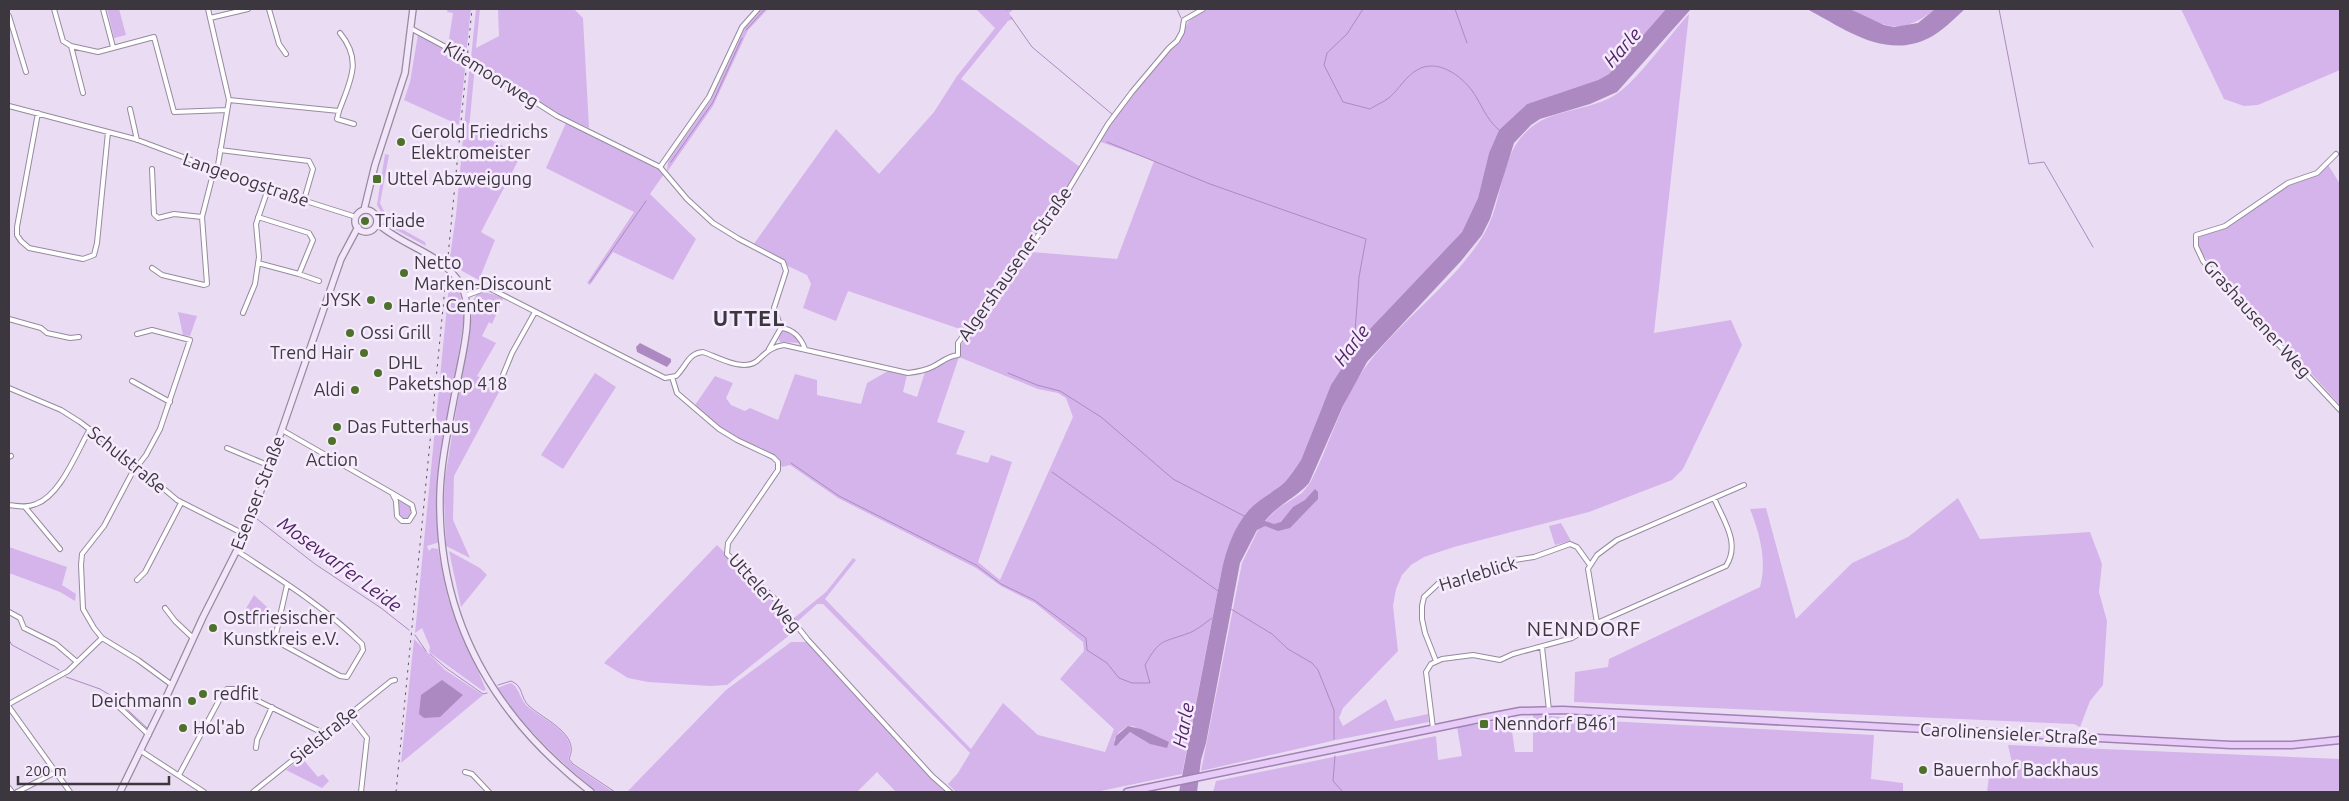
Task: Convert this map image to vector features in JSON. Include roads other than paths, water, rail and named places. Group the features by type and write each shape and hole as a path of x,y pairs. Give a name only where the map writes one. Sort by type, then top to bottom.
{"main road":[{"path":"413,9 405,73 375,165 364,210 356,217 361,229 373,229 392,236 443,263 456,277 465,296 467,323 447,437 440,492 442,546 449,585 471,648 497,695 538,747 591,792"},
{"path":"370,191 371,211"},
{"path":"364,210 371,211 376,216 377,223 392,236"},
{"path":"373,229 377,223"},
{"name":"Esenser Straße","path":"120,792 149,735 193,638 237,551 270,466 341,259 361,229"},
{"name":"Carolinensieler Straße","path":"1127,792 1508,713 1549,710 2231,745 2300,745 2340,740"}],"street":[{"path":"54,9 63,41 71,46 98,52 154,37 174,112 227,110"},
{"path":"103,9 114,47"},
{"path":"152,268 162,275 204,285 208,284 202,217 220,150 229,100 208,9"},
{"path":"210,18 248,9"},
{"path":"269,9 279,44 286,54"},
{"path":"660,167 709,97 742,27 758,9"},
{"name":"Algershausener Straße","path":"769,349 784,345 908,373 921,372 951,356 958,355 958,343 1052,217 1108,124 1169,48 1177,42 1182,32 1184,20 1203,9"},
{"path":"9,16 26,72"},
{"name":"Kliemoorweg","path":"412,29 468,59 557,116 660,167 688,199 713,223 754,248 776,258 785,265 786,271 774,308 781,328"},
{"path":"340,33 348,43 354,67 337,118 354,124"},
{"path":"71,46 83,93"},
{"path":"229,100 339,111"},
{"name":"Langeoogstraße","path":"9,106 136,140 268,189 356,217"},
{"path":"130,109 136,140"},
{"path":"38,113 17,227 21,242 29,248 83,259 89,259 94,255 98,243 108,132"},
{"path":"220,150 309,162 313,169 304,200"},
{"name":"Grashausener Weg","path":"2336,154 2317,173 2288,183 2225,226 2196,235 2195,239 2198,253 2235,298 2340,410"},
{"path":"152,169 154,214 158,218 174,214 202,217"},
{"path":"243,313 255,284 258,263 256,224 268,189"},
{"path":"258,217 309,233 313,237 302,272 299,274"},
{"path":"258,263 319,281"},
{"path":"465,296 484,289 491,289 657,375 672,377 679,373 691,356 697,352 703,352 746,366 756,362 769,349 781,328 796,334 805,349"},
{"path":"503,375 512,353 535,312"},
{"path":"9,319 41,328 47,333 70,338 79,337"},
{"path":"137,334 144,330 152,330 190,340 160,429 132,473 104,526 82,554 83,609 102,638 138,660 172,685"},
{"name":"Utteler Weg","path":"672,377 677,393 719,429 773,457 778,462 778,470 728,543 728,554 777,601 808,640 932,776 950,792"},
{"path":"132,381 170,402"},
{"name":"Schulstraße","path":"9,388 61,410 90,429 138,466 181,503 244,534"},
{"path":"9,505 25,507 45,500 63,478 90,429"},
{"path":"282,430 412,504 414,514 409,521 402,521 397,516 396,501 392,493"},
{"path":"227,448 270,466"},
{"path":"1597,623 1588,580 1590,565 1603,549 1617,540 1744,485"},
{"path":"1433,728 1426,672 1427,668 1436,661 1473,655 1500,660 1513,654 1580,635 1597,623 1726,566 1731,555 1732,541 1714,498"},
{"path":"137,580 144,572 181,503"},
{"path":"25,507 60,549"},
{"name":"Harleblick","path":"1436,661 1425,633 1422,606 1424,597 1440,582 1458,579 1514,560 1534,557 1570,544 1577,547 1590,565"},
{"path":"237,551 287,584 362,644 363,650 348,677 340,676 278,642 276,634 287,584"},
{"path":"165,608 175,621 193,638"},
{"path":"9,612 20,618 24,628 56,644 77,662"},
{"path":"70,792 9,706 59,676 102,638"},
{"path":"1542,647 1549,710"},
{"name":"Sielstraße","path":"254,792 391,681 395,680"},
{"path":"179,775 225,691 234,689 325,734"},
{"path":"107,705 117,705 149,735"},
{"path":"256,748 257,740 272,707"},
{"path":"349,715 366,738 361,792"},
{"path":"141,751 204,792"},
{"path":"17,792 56,772"},
{"path":"464,772 472,774 490,792"},
{"path":"9,788 12,792"}],"waterway":[{"path":"746,30 765,9"},
{"path":"1177,9 1181,18"},
{"path":"1363,9 1347,34 1327,53 1324,65 1343,102 1370,109 1390,97 1417,70 1432,66 1440,67 1455,74 1468,86 1487,117 1499,130"},
{"path":"1455,9 1467,43"},
{"path":"1999,9 2029,164 2044,162 2093,247"},
{"path":"1011,17 1032,47 1112,114"},
{"path":"671,162 713,102 742,38"},
{"name":"Harle","path":"1107,142 1210,184 1366,239 1359,277 1355,332 1364,339"},
{"path":"590,282 646,201"},
{"path":"1008,373 1037,385 1060,391 1101,417 1173,479 1246,517"},
{"path":"791,463 839,496 976,565 1001,584 1034,600 1086,638 1087,650 1107,663 1119,678 1132,683 1150,683 1145,665 1158,646 1167,640 1192,632 1212,618"},
{"path":"1052,472 1218,591"},
{"name":"Mosewarfer Leide","path":"257,519 315,564 381,608 409,630"},
{"path":"1231,609 1272,634 1288,649 1312,663 1318,670 1334,710 1334,739"},
{"name":"Mosewarfer Leide","path":"415,635 426,651"},
{"path":"9,640 12,645 59,670"},
{"name":"Mosewarfer Leide","path":"430,654 446,668 483,694 487,693"},
{"path":"66,677 100,689 115,698 147,728"},
{"name":"Mosewarfer Leide","path":"498,685 511,681 515,683 526,703 559,728 565,735 570,742 569,759 573,764 615,792"},
{"path":"1335,756 1333,781 1343,792"}],"railway":[{"path":"396,792 472,9"}],"place":[{"name":"Gerold Friedrichs Elektromeister","path":"401,142"},
{"name":"Uttel Abzweigung","path":"377,179"},
{"name":"Triade","path":"365,221"},
{"name":"Netto Marken-Discount","path":"404,273"},
{"name":"JYSK","path":"371,300"},
{"name":"Harle Center","path":"388,306"},
{"name":"Ossi Grill","path":"350,333"},
{"name":"Trend Hair","path":"364,353"},
{"name":"DHL Paketshop 418","path":"378,373"},
{"name":"Aldi","path":"355,390"},
{"name":"Das Futterhaus","path":"337,427"},
{"name":"Action","path":"332,441"},
{"name":"Ostfriesischer Kunstkreis e.V.","path":"213,628"},
{"name":"redfit","path":"203,694"},
{"name":"Deichmann","path":"192,701"},
{"name":"Nenndorf B461","path":"1484,724"},
{"name":"Hol'ab","path":"183,728"},
{"name":"Bauernhof Backhaus","path":"1923,770"}],"district":[{"name":"UTTEL","path":"749,318"},
{"name":"NENNDORF","path":"1584,629"}]}
